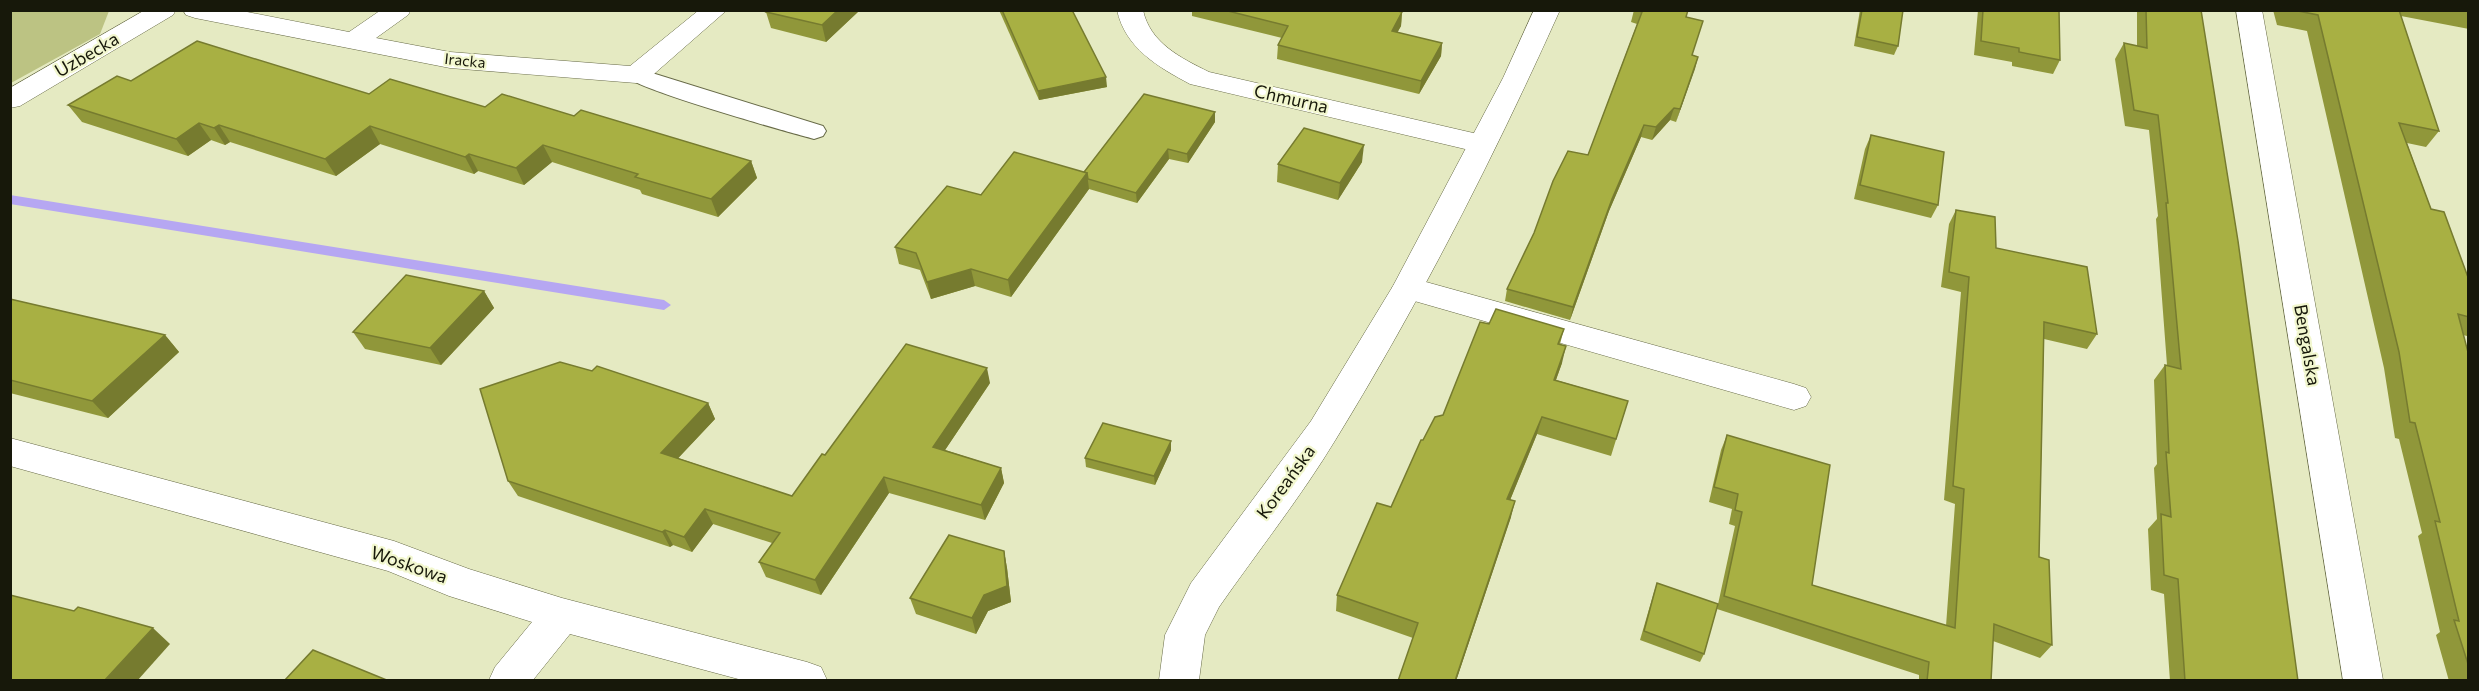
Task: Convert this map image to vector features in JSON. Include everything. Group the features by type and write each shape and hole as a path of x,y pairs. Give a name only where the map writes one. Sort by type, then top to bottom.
{"street":[{"name":"Uzbecka","path":"10,100 164,10"},
{"name":"Iracka","path":"195,10 450,60 636,75"},
{"path":"352,42 399,10"},
{"path":"636,75 716,10"},
{"name":"Chmurna","path":"1130,10 1131,22 1154,51 1173,65 1200,78 1482,144"},
{"name":"Koreańska","path":"1179,681 1185,635 1205,595 1323,431 1407,288 1536,39 1547,10"},
{"name":"Bengalska","path":"2249,10 2363,681"},
{"path":"1407,288 1794,397"},
{"name":"Woskowa","path":"10,452 394,557 463,584 562,615 807,681"},
{"path":"508,681 562,615"}],"lane":[{"path":"636,75 667,87 814,131"}],"green space":[{"path":"11,10 109,11 100,34 11,83"}],"building":[{"path":"768,10 838,10 822,25 766,12"},
{"path":"1002,10 1072,10 1106,77 1038,91"},
{"path":"1224,10 1394,10 1402,12 1392,31 1442,43 1421,81 1278,45 1288,26"},
{"path":"1636,10 1688,10 1686,17 1703,21 1692,55 1698,57 1680,109 1674,108 1656,127 1644,125 1612,199 1573,307 1507,289 1534,233 1553,181 1568,151 1588,155 1642,12"},
{"path":"1862,10 1903,10 1898,46 1857,37"},
{"path":"1983,10 2059,10 2060,60 2019,52 2019,48 1981,41"},
{"path":"2146,10 2201,10 2238,241 2298,681 2185,681 2178,579 2164,575 2161,514 2171,517 2166,452 2169,453 2165,365 2181,369 2166,203 2168,203 2158,115 2134,110 2124,43 2147,48"},
{"path":"2293,10 2399,10 2439,131 2399,123 2431,209 2444,212 2469,280 2469,317 2458,314 2469,356 2469,667 2454,620 2459,621 2435,521 2440,522 2415,423 2410,422 2399,352 2318,15"},
{"path":"197,41 369,94 390,79 485,107 502,94 574,116 581,110 751,161 711,199 635,177 638,174 543,145 516,168 469,154 465,157 370,126 325,159 219,125 214,128 199,123 176,139 68,105 117,76 131,81"},
{"path":"1144,94 1215,112 1187,154 1168,149 1136,193 1088,179 1087,173 1084,172"},
{"path":"1304,128 1364,145 1340,183 1278,164"},
{"path":"1871,135 1944,152 1938,205 1860,185"},
{"path":"1014,152 1087,173 1008,280 971,269 927,282 916,253 895,247 947,186 981,195"},
{"path":"1956,210 1995,217 1996,248 2087,267 2097,334 2044,322 2039,557 2049,560 2052,645 1994,624 1991,681 1927,681 1929,662 1724,596 1742,512 1735,510 1738,494 1714,487 1727,435 1830,465 1812,585 1955,628 1964,489 1953,486 1969,277 1949,272"},
{"path":"406,275 484,291 430,348 353,332"},
{"path":"10,299 165,335 92,401 10,380"},
{"path":"1496,309 1564,329 1558,344 1566,346 1554,380 1628,401 1616,439 1542,417 1507,499 1515,501 1455,681 1398,681 1418,623 1337,595 1377,503 1391,507 1421,440 1435,417 1443,415 1480,322 1489,324"},
{"path":"906,344 987,368 933,447 1001,468 981,505 884,477 815,580 759,562 780,533 705,509 684,537 665,530 662,532 508,481 480,389 560,362 592,371 597,366 708,403 661,453 792,496 822,454 825,455"},
{"path":"1103,423 1171,441 1154,476 1085,458"},
{"path":"949,535 1004,551 1007,586 984,595 972,618 910,598"},
{"path":"1657,583 1718,604 1704,654 1644,631"},
{"path":"10,595 74,611 78,607 153,628 104,681 10,681"},
{"path":"313,650 389,681 284,681"}],"waterway":[{"path":"10,199 664,305"}]}
